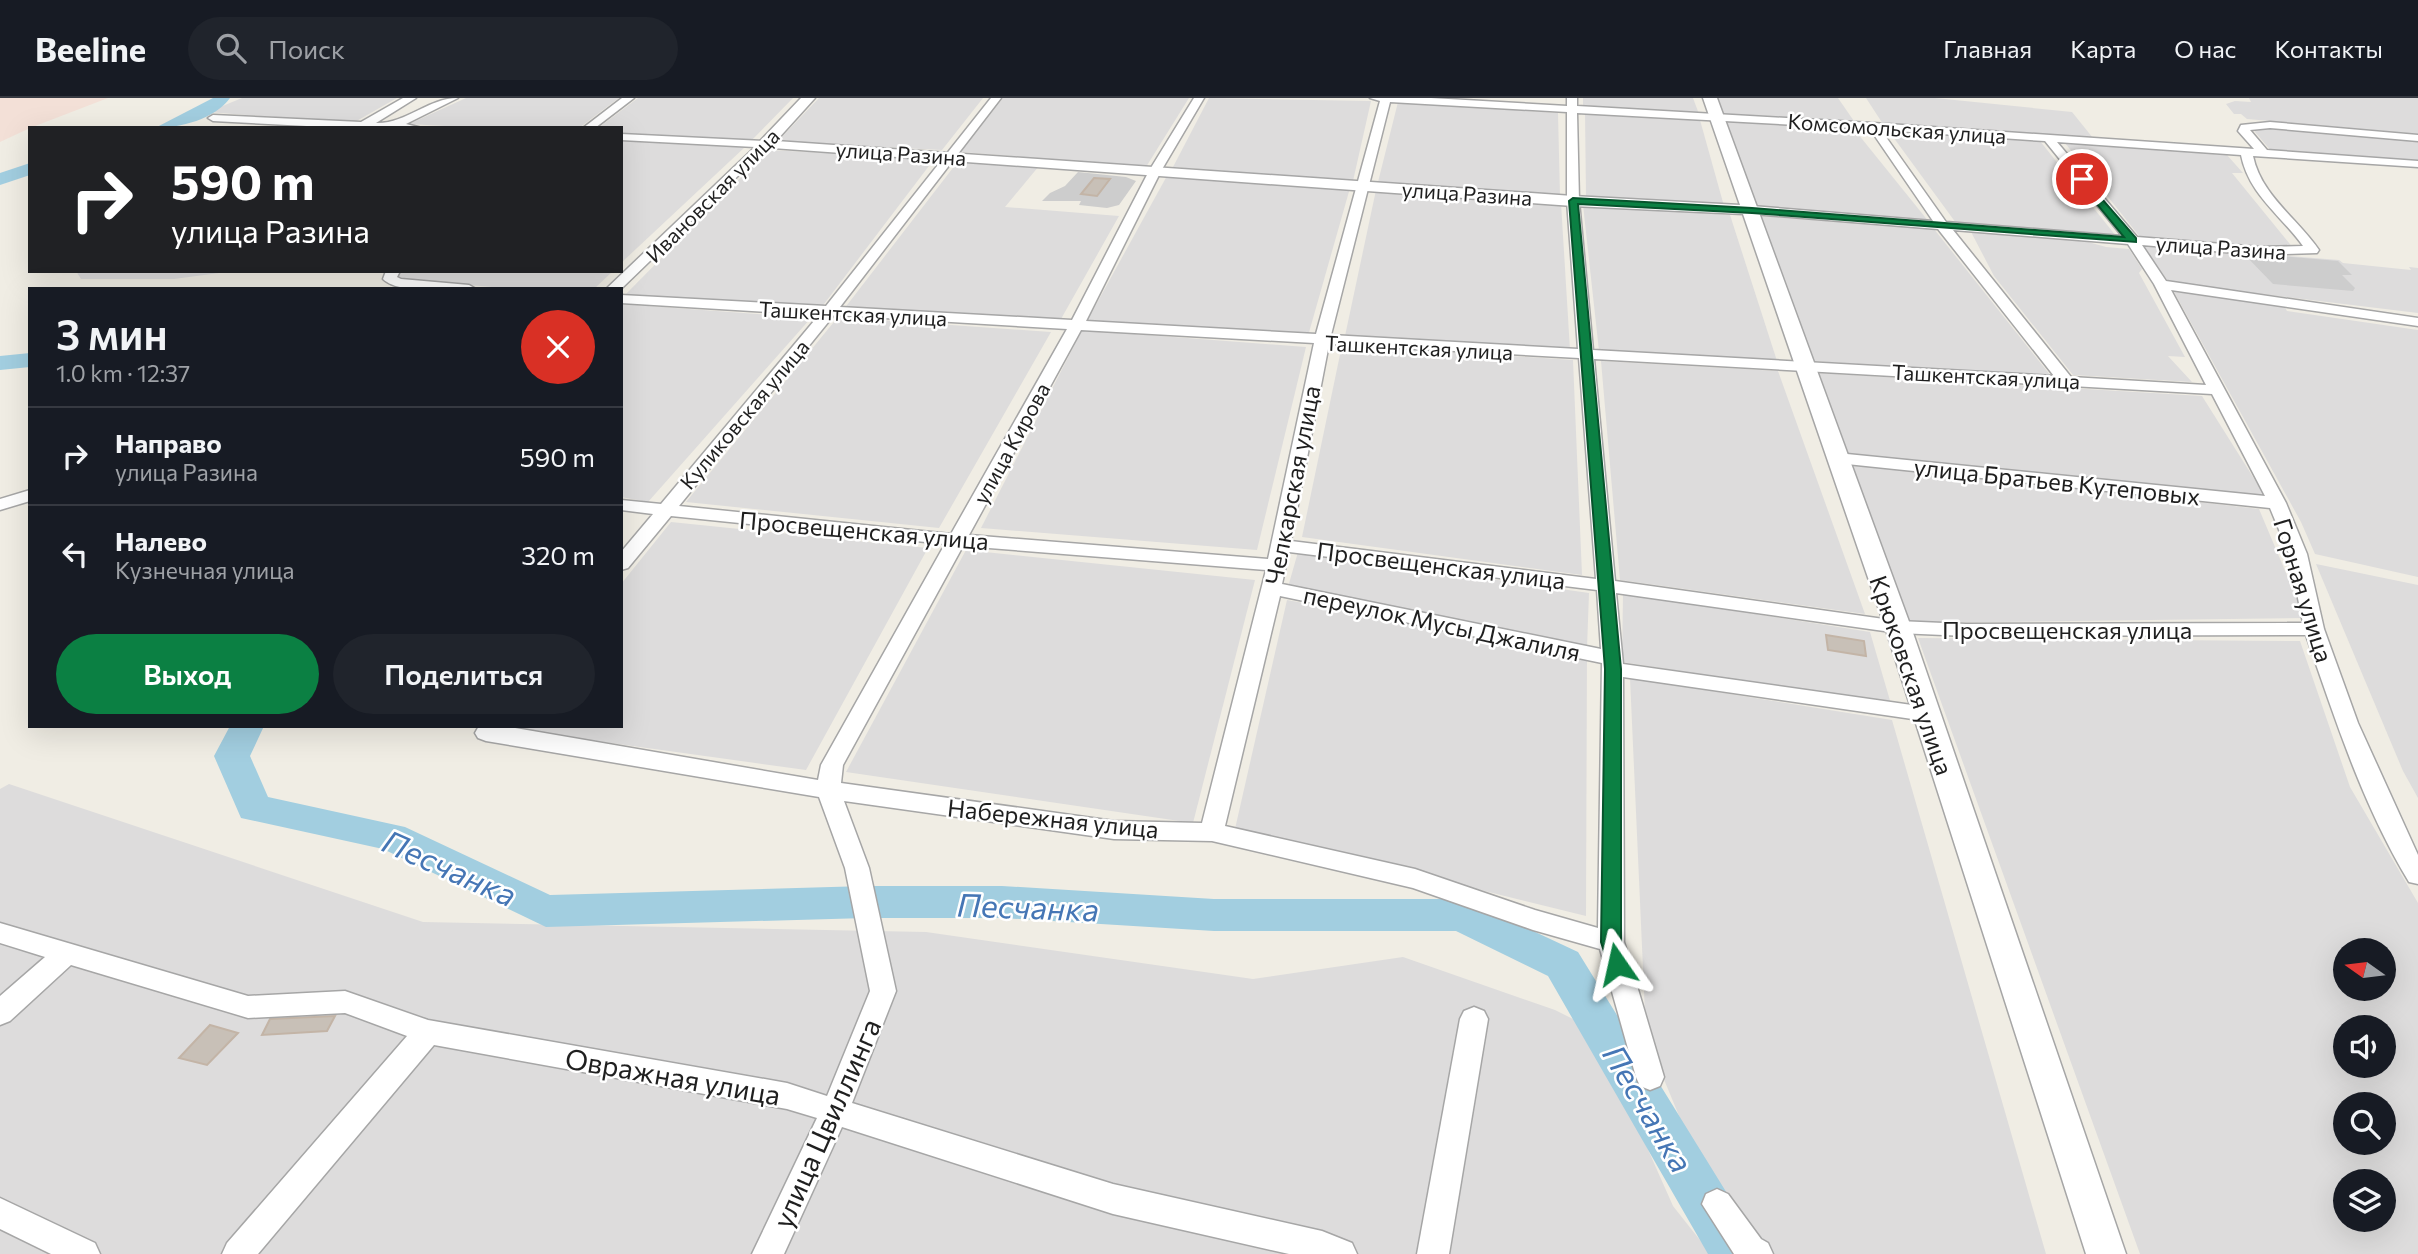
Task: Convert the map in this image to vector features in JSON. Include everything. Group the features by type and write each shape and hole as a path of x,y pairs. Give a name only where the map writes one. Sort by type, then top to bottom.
{"street":[{"path":"364,125 411,98"},
{"path":"394,126 453,98"},
{"path":"591,126 629,98"},
{"name":"Ивановская улица","path":"615,287 765,144 808,98"},
{"name":"Куликовская улица","path":"623,562 829,312 996,98"},
{"name":"улица Кирова","path":"828,790 832,765 1076,326 1155,171 1199,98"},
{"name":"Комсомольская улица","path":"1375,98 1714,107 1873,126 2418,164"},
{"name":"Челкарская улица","path":"1212,832 1272,588 1322,341 1386,98"},
{"path":"1573,104 1573,201 1613,664 1611,942 1650,1077"},
{"name":"Крюковская улица","path":"1714,107 1898,627 2106,1254"},
{"path":"213,118 378,126"},
{"path":"2264,154 2244,131 2245,127 2270,125 2418,138"},
{"path":"1873,126 1942,225 2066,381"},
{"name":"улица Разина","path":"623,137 951,156 1573,201 1752,210 2260,251 2312,250 2258,189 2247,162 2246,152"},
{"name":"Горная улица","path":"2048,138 2132,240 2161,284 2277,503 2298,554 2315,629 2347,723 2405,854 2418,875"},
{"path":"392,273 390,279 398,284 441,287"},
{"path":"2161,284 2418,323"},
{"name":"Ташкентская улица","path":"623,299 2218,390"},
{"name":"улица Братьев Кутеповых","path":"1838,458 2277,503"},
{"path":"0,505 28,496"},
{"name":"Просвещенская улица","path":"623,505 957,540 1275,565"},
{"name":"Просвещенская улица","path":"1279,545 1608,586 1898,627 1966,630 2315,629"},
{"name":"переулок Мусы Джалиля","path":"1272,588 1613,664 1926,714"},
{"name":"Набережная улица","path":"489,730 828,790 1114,830 1212,832 1415,879 1532,920 1611,942"},
{"name":"улица Цвиллинга","path":"768,1254 835,1111 884,991 860,880 828,790"},
{"name":"Овражная улица","path":"0,933 248,1007 345,1002 428,1032 788,1096 1113,1199 1322,1246 1341,1254"},
{"path":"0,1013 66,954"},
{"path":"1433,1254 1474,1019"},
{"path":"238,1254 428,1032"},
{"path":"1717,1204 1750,1250 1757,1254"},
{"path":"0,1213 85,1254"}],"shaded area":[{"path":"0,98 108,98 35,126 28,126 28,129 0,142"},
{"path":"242,98 397,98 353,123 208,112"},
{"path":"466,98 619,98 582,126 409,124"},
{"path":"638,98 793,98 752,140 623,134 623,126 601,126"},
{"path":"819,98 983,98 942,150 777,142"},
{"path":"1003,98 1189,98 1146,167 961,152"},
{"path":"1209,98 1371,101 1353,181 1173,167"},
{"path":"1583,98 1693,98 1699,114 1583,107"},
{"path":"1714,98 1838,98 1856,124 1722,116"},
{"path":"1866,98 1935,98 2072,112 2093,138 1883,124"},
{"path":"2249,98 2418,98 2418,134 2247,119 2241,114 2234,114 2226,104 2235,101 2251,102"},
{"path":"1398,102 1558,113 1560,196 1378,182"},
{"path":"1585,113 1700,120 1724,206 1586,197"},
{"path":"1723,121 1854,129 1929,222 1758,208"},
{"path":"2256,127 2418,141 2418,162 2272,152 2255,132"},
{"path":"1888,130 2040,141 2116,236 1956,223"},
{"path":"623,141 745,147 623,261"},
{"path":"2065,143 2227,155 2243,173 2232,173 2294,249 2140,237"},
{"path":"768,150 935,158 821,308 625,295"},
{"path":"959,160 1039,166 1005,207 1119,216 1061,319 844,309"},
{"path":"1078,172 1126,177 1136,181 1119,205 1107,208 1079,205 1081,201 1042,201 1050,193 1065,186"},
{"path":"1168,174 1350,188 1308,336 1087,321"},
{"path":"1376,190 1561,203 1570,350 1345,336"},
{"path":"1583,205 1730,215 1777,361 1599,351"},
{"path":"1759,216 1934,229 2051,376 1812,361"},
{"path":"1970,230 2081,240 2106,247 2129,249 2142,269 2139,273 2185,357 2168,356 2192,382 2073,375 1994,276"},
{"path":"2142,244 2339,260 2343,263 2411,270 2409,267 2418,268 2418,313 2169,283"},
{"path":"2243,253 2338,261 2352,275 2342,275 2355,288 2353,291 2273,284"},
{"path":"77,273 219,273 174,279 81,279"},
{"path":"611,273 596,287 492,287 397,279 395,275"},
{"path":"2174,292 2284,306 2287,311 2418,330 2418,577 2315,554 2301,522"},
{"path":"623,304 811,318 648,502 623,497"},
{"path":"838,317 1051,332 939,528 686,502"},
{"path":"1082,330 1306,347 1257,550 981,528"},
{"path":"1342,345 1573,360 1582,575 1302,537"},
{"path":"1601,361 1778,371 1865,614 1620,580"},
{"path":"1818,373 2202,396 2265,496 1846,457"},
{"path":"1852,462 2259,509 2305,618 1909,623 1862,502"},
{"path":"671,522 928,548 806,770 503,728 623,728 623,582"},
{"path":"966,550 1255,580 1193,823 846,772"},
{"path":"1298,552 1589,593 1587,648 1288,587"},
{"path":"2316,564 2418,585 2418,798 2403,771"},
{"path":"1623,593 1870,632 1891,704 1622,662"},
{"path":"1287,600 1587,656 1586,916 1235,829"},
{"path":"1918,638 2300,641 2350,787 2418,903 2418,1254 2140,1254"},
{"path":"1630,678 1892,720 2046,1254 1775,1254 1753,1244 1682,1123 1646,1036"},
{"path":"9,784 423,922 926,932 1253,979 1403,957 1555,1010 1595,1030 1673,1206 1711,1254 0,1254 0,789"}],"building":[{"path":"1094,178 1110,179 1097,196 1081,194"},
{"path":"1826,635 1864,641 1866,656 1828,650"},
{"path":"335,1016 327,1031 262,1035 270,1019"},
{"path":"210,1025 238,1033 207,1065 179,1058"}],"waterway":[{"name":"Песчанка","path":"168,126 218,103 222,98"},
{"name":"Песчанка","path":"0,179 28,170"},
{"name":"Песчанка","path":"0,363 28,360"},
{"name":"Песчанка","path":"246,728 232,756 254,808 392,837 546,911 866,902 1002,902 1214,915 1461,915 1563,964 1736,1254"}],"route":[{"path":"1617,964 1611,942 1613,669 1573,201 1752,210 2132,240 2082,179"}]}
